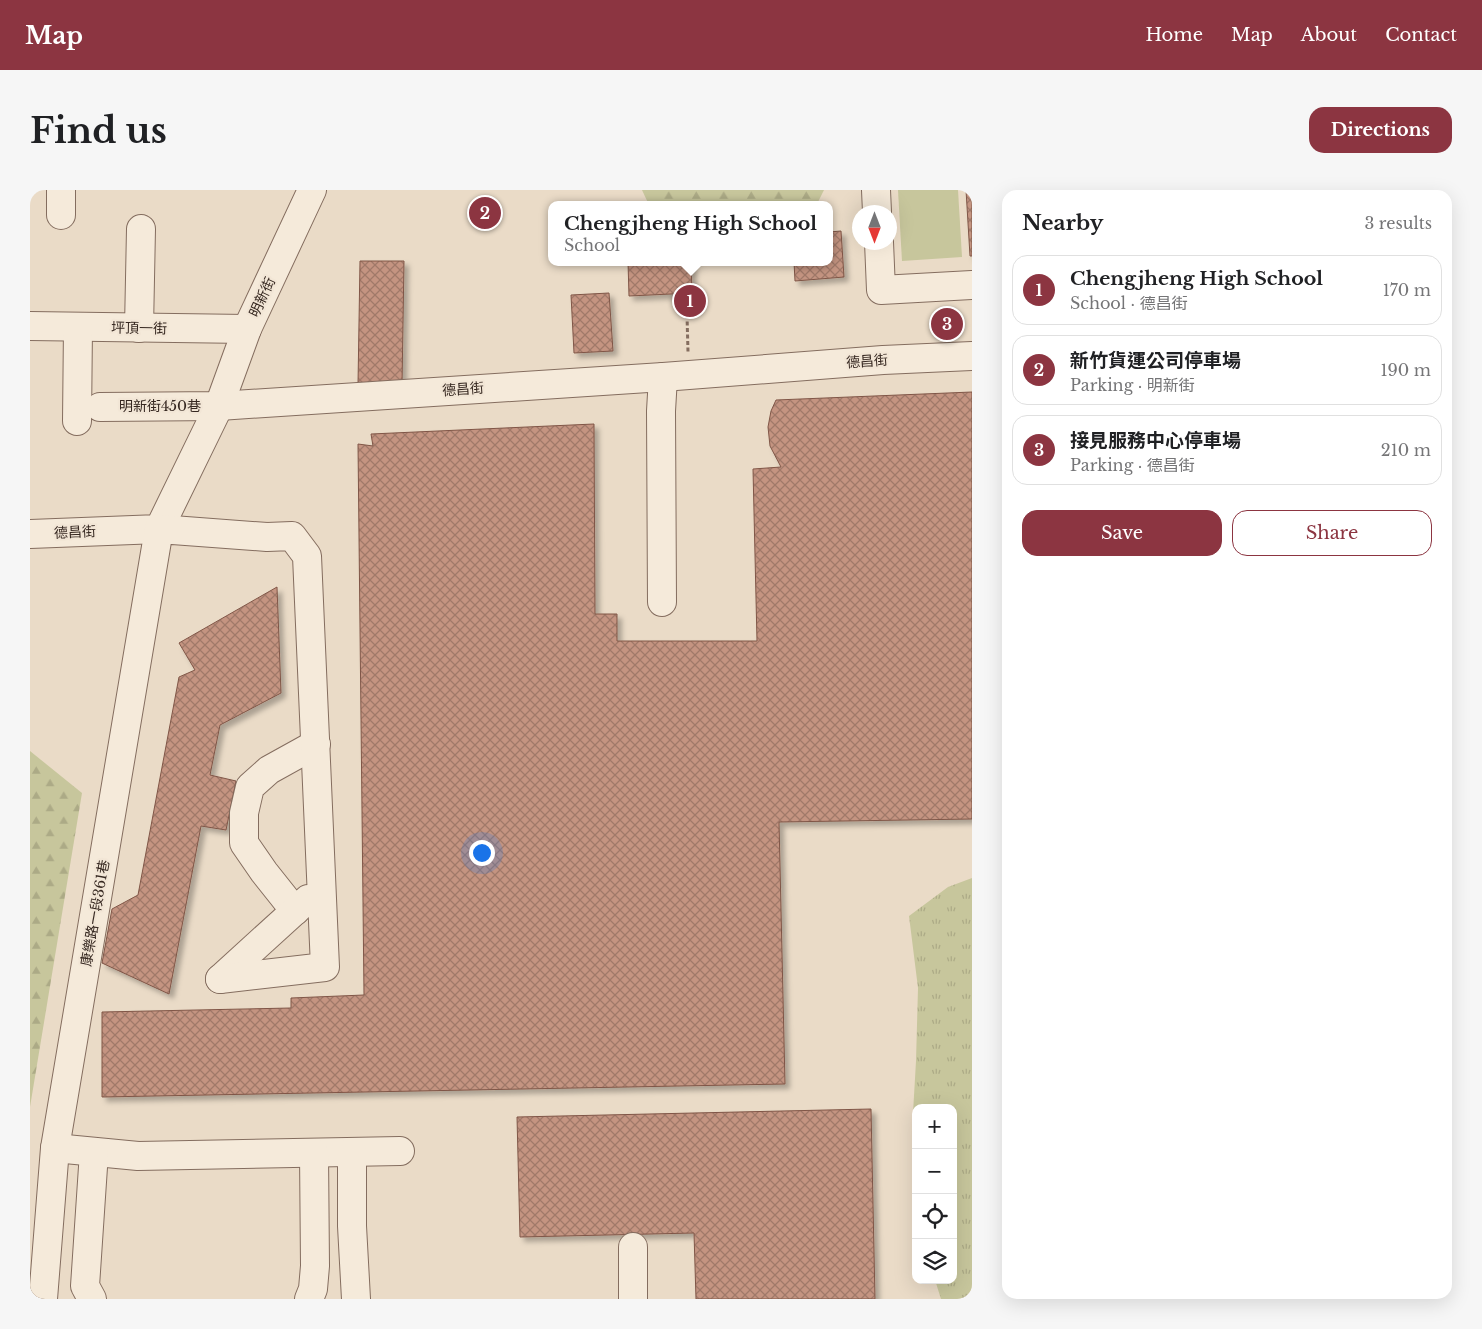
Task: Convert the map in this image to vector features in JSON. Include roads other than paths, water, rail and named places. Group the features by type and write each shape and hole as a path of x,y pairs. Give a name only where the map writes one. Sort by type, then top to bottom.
{"street":[{"name":"明新街","path":"219,406 247,329 312,190"},
{"path":"876,190 877,205"},
{"path":"139,328 141,230"},
{"path":"879,250 881,290 972,285"},
{"name":"坪頂一街","path":"30,326 247,329"},
{"name":"明新街450巷","path":"78,327 89,414 219,406"},
{"name":"德昌街","path":"219,406 663,377 883,360 972,356"},
{"path":"662,602 661,411 663,377"},
{"path":"159,528 219,406"},
{"name":"德昌街","path":"30,534 159,528 267,537 292,536 308,556 325,967 220,979 295,911"},
{"name":"康樂路一段361巷","path":"44,1299 55,1148 159,528"},
{"path":"316,744 269,770 250,787 244,813 244,843 295,911 322,887"},
{"path":"55,1148 138,1156 400,1151"},
{"path":"92,1299 85,1286 94,1152"},
{"path":"352,1152 352,1226 356,1299"},
{"path":"309,1299 313,1289 315,1266 314,1153"},
{"path":"633,1247 633,1299"}],"place":[{"name":"新竹貨運公司停車場","path":"485,213"},
{"name":"Chengjheng High School","path":"690,301"},
{"name":"接見服務中心停車場","path":"947,324"}]}
